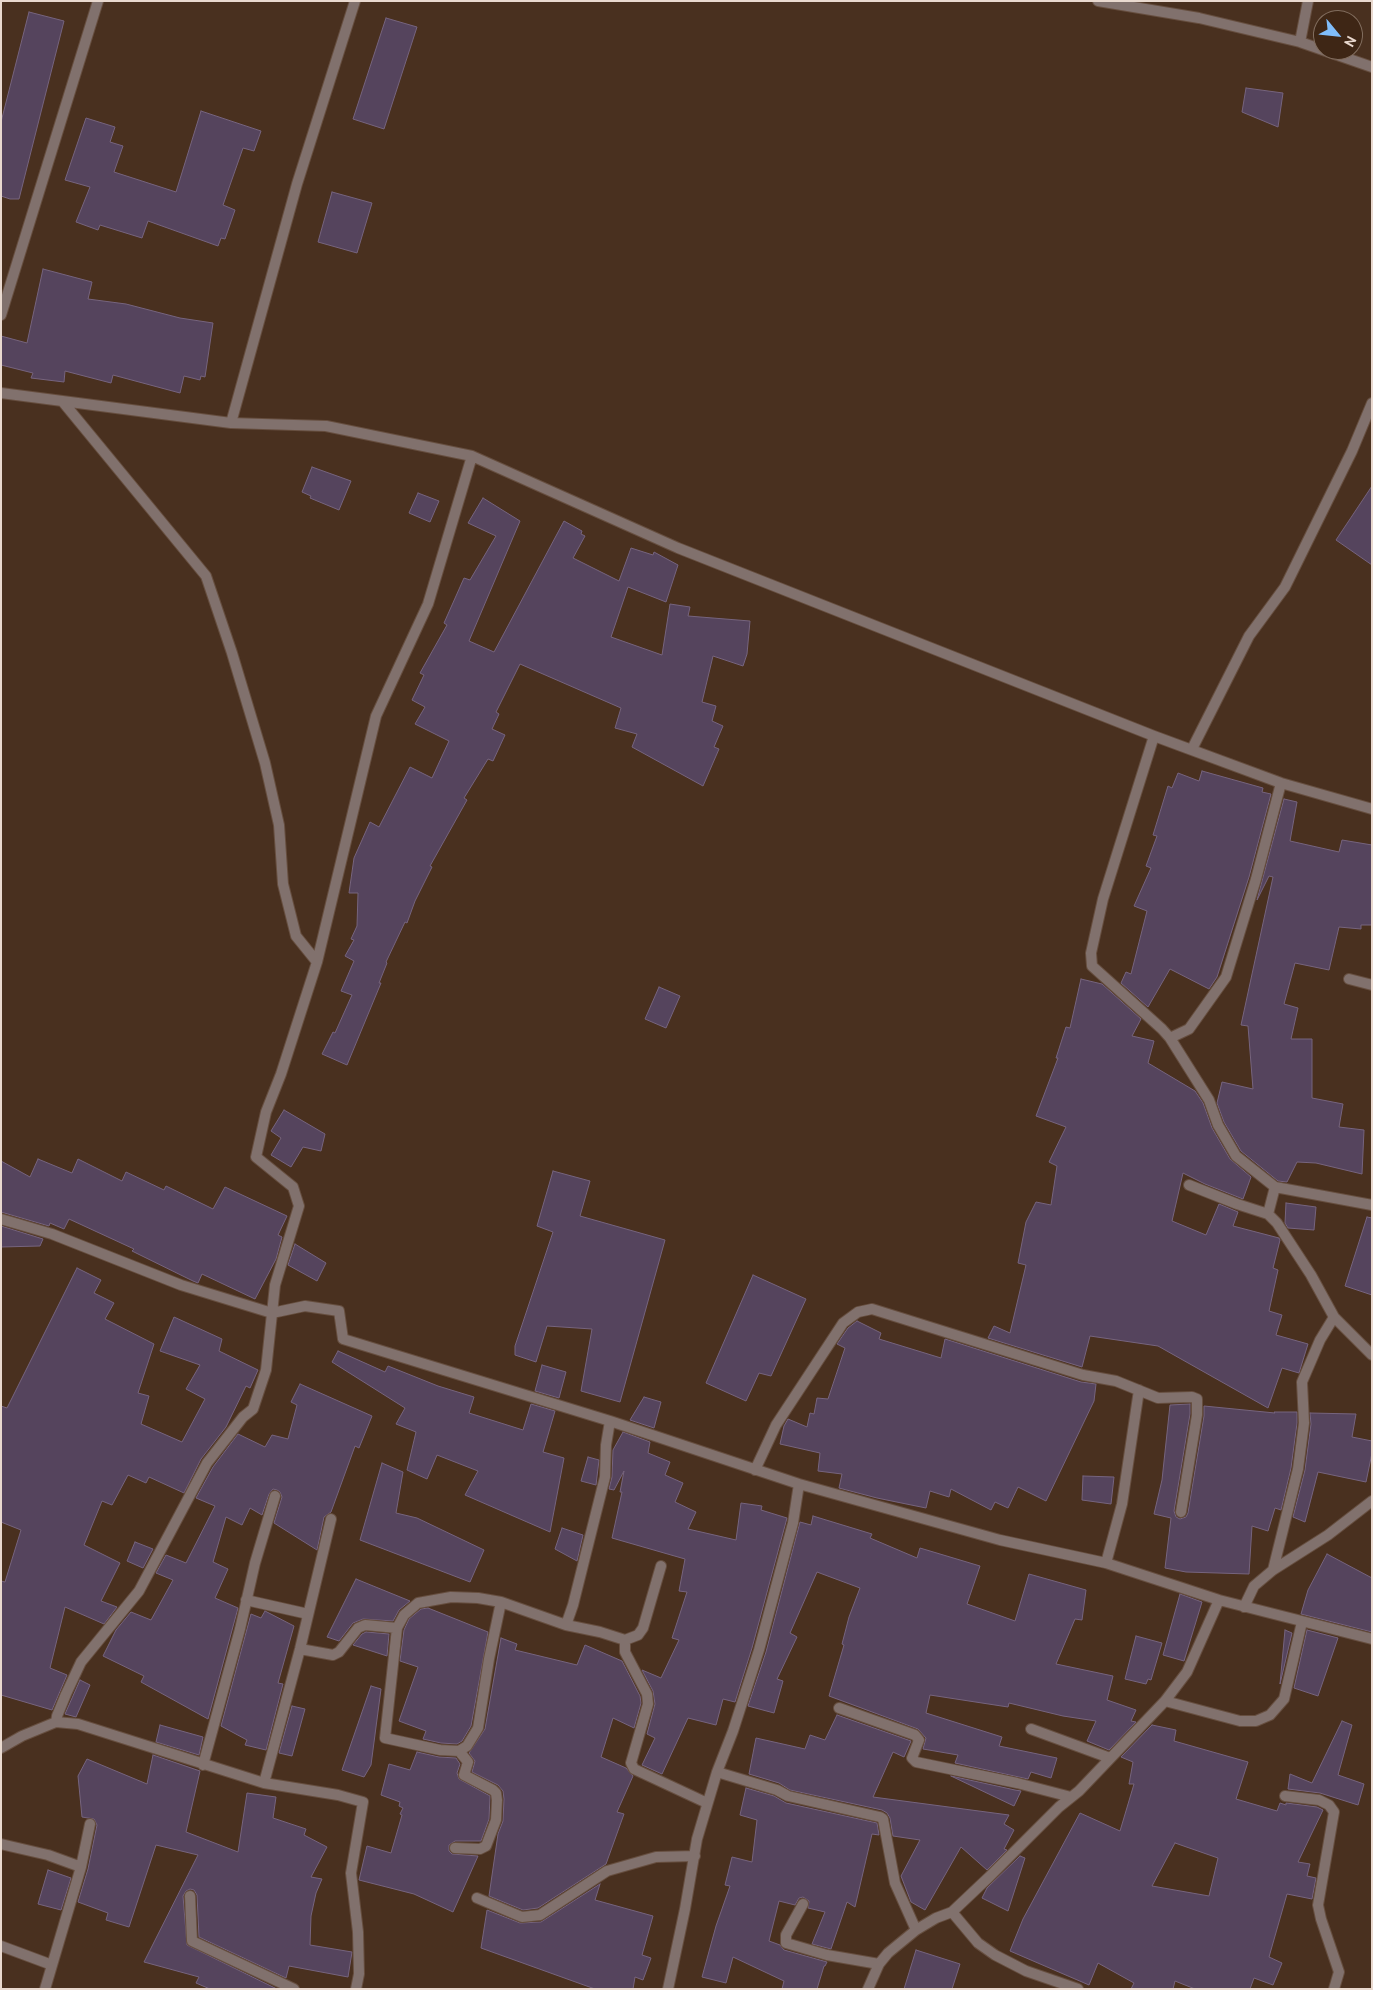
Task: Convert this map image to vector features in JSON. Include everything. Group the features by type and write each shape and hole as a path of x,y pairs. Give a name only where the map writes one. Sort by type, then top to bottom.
{"street":[{"path":"1,315 98,1"},
{"path":"231,423 297,184 355,1"},
{"path":"1098,1 1199,18 1300,42 1372,67"},
{"path":"1300,42 1308,1"},
{"path":"1,393 231,423 326,426 472,456 678,548 1154,736 1281,784 1372,810"},
{"path":"62,402 206,576 232,653 265,763 279,824 283,884 296,936 317,962"},
{"path":"1192,750 1249,636 1285,587 1352,450 1372,403"},
{"path":"56,1722 66,1694 81,1662 139,1591 207,1463 243,1417 253,1409 266,1370 274,1285 299,1206 294,1187 256,1157 266,1112 281,1074 317,962 376,716 428,604 472,456"},
{"path":"1154,736 1103,899 1091,953 1092,966 1170,1038 1209,1100 1218,1125 1236,1156 1275,1187 1372,1206"},
{"path":"1170,1038 1189,1029 1226,977 1256,879 1281,784"},
{"path":"1349,979 1372,985"},
{"path":"1189,1185 1268,1214 1277,1223 1311,1275 1334,1317 1372,1355"},
{"path":"1268,1214 1275,1187"},
{"path":"1,1219 52,1234 181,1285 272,1314 305,1306 339,1310 343,1339 610,1422 799,1484 1000,1540 1106,1562 1219,1600 1372,1639"},
{"path":"755,1470 776,1425 843,1323 858,1312 872,1309 1083,1375 1116,1381 1158,1398 1192,1396 1197,1399 1197,1415 1181,1512"},
{"path":"1273,1570 1298,1469 1304,1424 1302,1382 1320,1340 1334,1317"},
{"path":"1106,1562 1122,1504 1139,1390"},
{"path":"566,1625 573,1605 605,1477 606,1445 610,1422"},
{"path":"668,1989 697,1839 717,1772 733,1731 759,1650 793,1523 799,1484"},
{"path":"203,1765 254,1563 275,1496"},
{"path":"1244,1607 1254,1586 1273,1570 1328,1535 1372,1501"},
{"path":"264,1783 300,1649 331,1519"},
{"path":"501,1602 489,1659 478,1728 467,1746 459,1751 440,1750 385,1738 397,1628 404,1615 418,1603 451,1597 501,1602 566,1625 626,1640 638,1635 643,1628 662,1566"},
{"path":"246,1600 308,1614"},
{"path":"868,1989 879,1964 888,1953 916,1930 936,1918 952,1912 1071,1797 1165,1701 1187,1672 1219,1600"},
{"path":"1165,1701 1240,1721 1256,1722 1270,1716 1284,1699 1302,1622"},
{"path":"300,1649 333,1655 339,1652 358,1628 365,1625 397,1628"},
{"path":"626,1640 625,1652 647,1694 648,1704 631,1763 634,1769 707,1803"},
{"path":"839,1708 915,1735 920,1740 912,1758 916,1762 1017,1783 1071,1797"},
{"path":"1,1748 22,1736 56,1722 78,1724 264,1783 338,1795 363,1802 351,1873 358,1940 359,1974 356,1989"},
{"path":"1031,1730 1110,1758"},
{"path":"455,1848 480,1849 486,1846 496,1820 497,1800 496,1793 493,1790 464,1775 468,1762 459,1751"},
{"path":"717,1772 777,1790 788,1796 883,1819 895,1883 916,1930"},
{"path":"1285,1796 1320,1800 1330,1805 1334,1812 1318,1906 1339,1972 1334,1989"},
{"path":"46,1989 90,1824"},
{"path":"1,1844 48,1855 80,1867"},
{"path":"477,1898 522,1917 540,1915 607,1871 656,1858 695,1856"},
{"path":"190,1896 192,1941 294,1989"},
{"path":"802,1904 786,1934 786,1943 827,1955 879,1964"},
{"path":"952,1912 978,1943 995,1955 1026,1971 1078,1989"},
{"path":"1,1946 52,1965"}],"building":[{"path":"29,12 64,21 19,199 10,199 1,196 1,122"},
{"path":"386,18 417,27 384,129 353,119"},
{"path":"1246,88 1283,93 1278,127 1242,112"},
{"path":"201,111 261,131 254,151 243,148 223,205 235,210 225,239 221,238 218,246 148,221 142,238 100,225 98,230 76,222 90,187 65,180 86,118 115,127 110,142 123,146 114,172 176,192"},
{"path":"332,192 372,203 357,253 318,242"},
{"path":"43,269 92,282 88,299 126,304 180,318 213,323 205,377 201,376 200,380 184,376 180,393 113,375 111,383 65,371 64,382 31,378 33,373 1,365 1,336 27,343"},
{"path":"312,467 351,481 339,510 310,498 311,496 302,492"},
{"path":"1372,486 1372,565 1336,540"},
{"path":"418,493 439,501 430,522 409,513"},
{"path":"483,498 520,521 469,641 494,652 564,521 582,531 581,534 585,536 573,558 619,581 631,548 653,555 654,552 678,565 666,602 628,587 611,637 662,655 670,604 690,607 688,616 750,621 747,654 743,666 713,656 702,702 716,706 712,721 723,726 714,747 719,749 703,786 632,747 637,734 615,728 621,708 520,664 496,712 499,714 492,729 505,735 493,761 488,759 464,798 467,800 430,866 432,867 415,901 407,923 405,922 386,962 379,983 381,983 347,1065 322,1054 333,1032 335,1033 352,995 341,991 354,961 345,956 354,940 351,939 357,926 358,893 349,893 354,858 370,822 379,827 410,767 432,778 449,741 415,724 425,707 412,700 424,675 420,673 447,625 444,623 464,578 470,580 496,536 468,523"},
{"path":"1202,771 1263,788 1262,792 1271,794 1249,877 1217,977 1209,989 1170,969 1148,1007 1121,983 1126,972 1131,974 1147,911 1134,906 1151,868 1146,866 1157,836 1153,835 1168,786 1172,788 1178,773 1199,781"},
{"path":"1284,799 1297,802 1290,841 1339,852 1342,840 1372,845 1372,925 1361,925 1361,929 1339,927 1329,970 1295,963 1284,1004 1298,1008 1291,1039 1312,1039 1312,1098 1343,1104 1339,1127 1364,1130 1362,1174 1316,1163 1297,1162 1287,1182 1278,1181 1241,1151 1224,1122 1217,1103 1222,1082 1253,1089 1248,1026 1241,1025 1273,877 1269,876 1257,900"},
{"path":"1081,979 1102,984 1141,1019 1132,1036 1154,1041 1148,1063 1195,1091 1203,1103 1212,1128 1230,1159 1251,1177 1243,1199 1183,1173 1172,1221 1206,1235 1219,1204 1238,1212 1233,1226 1279,1238 1280,1240 1273,1268 1278,1270 1269,1311 1282,1315 1276,1335 1308,1344 1299,1373 1282,1368 1268,1408 1158,1346 1090,1336 1082,1367 988,1338 994,1326 1010,1333 1026,1265 1018,1263 1026,1222 1036,1202 1051,1205 1057,1166 1049,1162 1066,1127 1036,1116 1058,1058 1056,1058 1066,1027 1070,1028"},
{"path":"659,987 680,996 666,1028 645,1019"},
{"path":"284,1110 325,1134 321,1151 303,1147 291,1167 271,1155 281,1138 271,1131"},
{"path":"38,1159 72,1173 78,1159 122,1181 126,1172 164,1190 166,1186 213,1209 225,1187 287,1216 278,1235 282,1237 276,1259 255,1299 202,1274 198,1283 193,1281 132,1251 134,1249 69,1219 64,1229 50,1223 49,1226 1,1212 1,1161 30,1177"},
{"path":"553,1171 590,1181 580,1216 665,1240 620,1402 581,1391 592,1329 547,1326 536,1362 515,1355 515,1346 553,1232 537,1226"},
{"path":"1286,1203 1316,1207 1314,1230 1288,1228 1285,1223"},
{"path":"1367,1217 1372,1218 1372,1295 1345,1286"},
{"path":"1,1226 43,1239 40,1246 1,1247"},
{"path":"295,1244 326,1263 317,1281 288,1265"},
{"path":"77,1268 101,1280 94,1293 114,1303 105,1319 154,1344 138,1393 149,1396 141,1424 182,1442 205,1399 186,1389 200,1365 160,1351 174,1317 222,1339 219,1351 258,1370 250,1388 246,1386 226,1427 201,1459 184,1493 149,1477 146,1483 128,1475 112,1505 102,1501 84,1545 120,1563 101,1601 117,1607 104,1624 65,1607 50,1668 67,1675 52,1710 1,1695 1,1581 5,1582 21,1530 1,1522 1,1406 7,1408"},
{"path":"753,1275 806,1299 771,1376 759,1373 746,1401 706,1383"},
{"path":"857,1321 881,1333 879,1339 941,1358 945,1339 1081,1382 1096,1384 1094,1401 1046,1501 1018,1487 1008,1508 995,1502 991,1510 951,1489 949,1497 930,1491 926,1508 877,1498 839,1488 842,1474 818,1471 820,1453 780,1444 784,1426 788,1419 807,1427 810,1413 814,1414 817,1398 828,1399 845,1348 837,1344 848,1328"},
{"path":"338,1351 385,1372 388,1366 438,1386 474,1397 469,1413 523,1430 531,1404 555,1411 543,1452 564,1458 550,1532 465,1495 478,1471 437,1455 427,1479 407,1470 416,1432 396,1424 405,1408 332,1362"},
{"path":"542,1365 566,1372 559,1398 535,1391"},
{"path":"300,1384 372,1416 359,1448 355,1446 331,1512 324,1517 317,1550 274,1523 282,1497 277,1490 273,1489 269,1494 262,1515 250,1508 242,1525 226,1517 213,1562 228,1569 215,1598 238,1608 208,1719 141,1682 144,1676 103,1656 116,1630 131,1612 151,1620 173,1580 156,1573 166,1555 186,1563 215,1506 196,1498 213,1467 238,1434 265,1447 272,1435 288,1439 297,1405 291,1402"},
{"path":"644,1397 661,1402 654,1428 630,1420"},
{"path":"1190,1404 1174,1511 1176,1517 1180,1519 1186,1517 1188,1513 1204,1406 1275,1413 1297,1412 1291,1468 1281,1510 1275,1508 1268,1531 1252,1526 1249,1574 1186,1572 1165,1568 1171,1518 1154,1514 1162,1480 1170,1405"},
{"path":"1310,1413 1356,1414 1352,1437 1372,1441 1372,1453 1366,1482 1318,1472 1305,1522 1293,1517 1305,1470 1311,1424"},
{"path":"623,1432 650,1442 648,1453 670,1462 665,1475 683,1483 675,1502 696,1512 688,1529 736,1540 741,1503 762,1506 761,1510 787,1518 752,1648 735,1702 723,1699 716,1725 688,1718 662,1774 642,1765 655,1738 647,1734 655,1704 653,1691 642,1670 661,1678 679,1640 672,1638 687,1592 679,1591 685,1559 612,1538 622,1492 620,1492 624,1471 614,1490 609,1489 612,1477 613,1450"},
{"path":"588,1457 599,1460 596,1485 581,1481"},
{"path":"382,1463 403,1472 396,1513 417,1518 484,1550 470,1582 360,1540"},
{"path":"1083,1476 1114,1477 1111,1504 1082,1500"},
{"path":"813,1516 872,1534 870,1538 917,1558 920,1548 980,1566 967,1604 1015,1621 1029,1574 1086,1590 1082,1620 1075,1619 1056,1664 1113,1676 1107,1700 1136,1710 1131,1721 1136,1722 1109,1750 1087,1741 1096,1721 1063,1716 1009,1703 1008,1707 930,1695 926,1713 1002,1737 999,1746 1057,1758 1051,1778 1031,1772 1028,1779 955,1763 958,1755 923,1749 926,1738 918,1729 829,1696 844,1645 842,1644 849,1617 860,1588 817,1572 790,1633 797,1637 777,1679 783,1681 774,1713 748,1706 766,1652 800,1522 811,1525"},
{"path":"562,1528 583,1535 577,1561 555,1549"},
{"path":"135,1542 153,1549 143,1568 127,1561"},
{"path":"1327,1554 1372,1578 1372,1632 1301,1614 1308,1590"},
{"path":"356,1579 410,1601 399,1610 393,1621 363,1619 353,1623 339,1641 327,1637"},
{"path":"1180,1594 1202,1602 1184,1661 1163,1655"},
{"path":"428,1608 488,1632 471,1726 462,1741 457,1744 423,1739 426,1731 399,1721 418,1667 400,1661 404,1630 409,1619 421,1609"},
{"path":"265,1611 294,1626 278,1683 283,1684 266,1750 245,1745 247,1740 221,1726 251,1614 261,1618"},
{"path":"1285,1630 1292,1633 1280,1684"},
{"path":"1307,1630 1338,1638 1318,1696 1294,1688"},
{"path":"366,1632 389,1634 387,1656 353,1645"},
{"path":"1136,1636 1162,1643 1151,1680 1148,1679 1146,1684 1125,1679"},
{"path":"501,1638 517,1644 515,1650 577,1665 585,1645 622,1661 640,1696 641,1703 634,1728 613,1718 601,1757 626,1768 633,1776 617,1812 624,1814 606,1864 538,1908 523,1910 489,1896 498,1834 503,1821 503,1791 498,1785 472,1772 475,1761 469,1753 485,1729"},
{"path":"80,1680 90,1685 76,1717 65,1714"},
{"path":"371,1686 381,1689 371,1765 364,1777 342,1770"},
{"path":"292,1706 305,1709 292,1756 279,1753"},
{"path":"837,1715 911,1741 904,1757 893,1752 873,1797 1009,1815 1004,1824 1014,1830 1004,1849 1007,1850 987,1870 961,1847 925,1910 911,1902 901,1876 920,1840 893,1836 890,1818 887,1813 882,1810 790,1790 779,1783 749,1774 756,1738 805,1749 810,1735 825,1740"},
{"path":"1342,1721 1352,1725 1338,1775 1364,1784 1358,1805 1320,1793 1288,1789 1290,1774 1312,1783"},
{"path":"160,1725 203,1737 199,1755 156,1742"},
{"path":"1152,1725 1176,1730 1174,1741 1248,1762 1236,1799 1277,1811 1280,1803 1317,1807 1323,1810 1298,1862 1310,1864 1307,1876 1316,1878 1312,1899 1287,1894 1269,1957 1282,1963 1273,1985 1254,1978 1250,1989 1195,1989 1175,1981 1173,1989 1131,1989 1134,1983 1098,1963 1089,1985 1010,1951 1023,1919 1080,1813 1120,1831 1134,1784 1129,1784 1133,1762 1121,1757","holes":["1175,1843 1218,1858 1209,1896 1152,1886"]},
{"path":"417,1752 439,1757 456,1758 460,1764 457,1773 459,1779 490,1796 489,1819 481,1841 455,1841 449,1845 449,1851 452,1854 478,1856 453,1912 414,1894 359,1880 367,1846 391,1853 402,1815 400,1814 403,1808 399,1806 400,1802 381,1795 389,1764 410,1770"},
{"path":"153,1755 200,1771 186,1832 238,1852 247,1793 276,1797 273,1818 306,1829 304,1835 327,1847 311,1877 322,1879 316,1893 311,1916 310,1945 352,1952 348,1977 289,1966 286,1978 199,1937 197,1895 194,1890 190,1889 183,1896 187,1945 277,1989 210,1989 196,1983 199,1977 144,1962 198,1855 156,1845 129,1927 106,1920 108,1913 78,1902 88,1869 97,1825 94,1819 82,1817 78,1776 87,1759 147,1784"},
{"path":"951,1776 1015,1790 1021,1791 1014,1806"},
{"path":"746,1788 774,1796 786,1803 877,1823 879,1835 872,1834 855,1907 847,1902 831,1949 812,1944 825,1912 808,1908 809,1901 803,1897 799,1898 795,1905 779,1901 769,1941 780,1945 784,1950 827,1962 817,1989 782,1989 784,1981 733,1957 726,1983 702,1977 716,1926 730,1886 725,1885 732,1857 752,1862 757,1820 740,1815"},
{"path":"1020,1856 1025,1858 1008,1911 982,1898 987,1888"},
{"path":"48,1870 71,1878 61,1910 38,1904"},
{"path":"600,1884 595,1900 653,1916 642,1955 651,1958 643,1980 635,1977 633,1989 595,1989 481,1948 487,1910 520,1923 541,1922"},
{"path":"916,1950 960,1964 952,1989 904,1989"}]}
